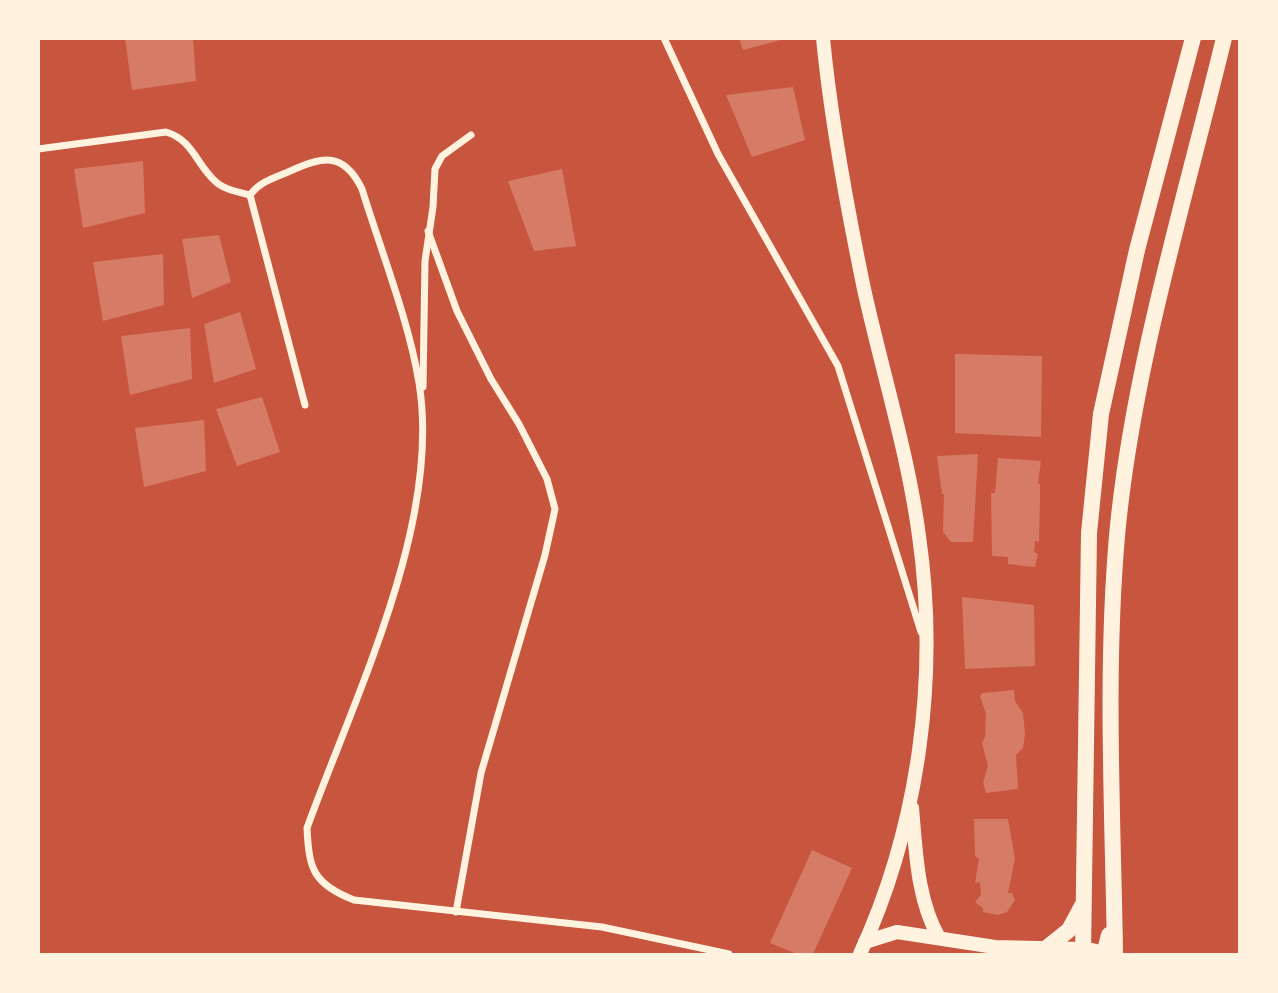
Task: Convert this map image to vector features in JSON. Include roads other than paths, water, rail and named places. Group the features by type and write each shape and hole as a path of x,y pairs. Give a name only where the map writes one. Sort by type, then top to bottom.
{"main road":[{"path":"823,38 864,288 919,537 927,650 918,760 911,794 902,833 862,948"},
{"path":"1083,952 1089,533 1101,414 1137,250 1193,38"},
{"path":"862,948 897,933 995,947 1111,953 1115,907 1112,617 1126,462 1138,390 1224,38"},
{"path":"911,794 921,890 930,923 939,938"},
{"path":"1044,950 1069,930 1084,901"}],"street":[{"path":"664,38 718,154 838,366 927,650"},
{"path":"38,149 166,132 178,135 188,144 214,181 250,195"},
{"path":"471,135 436,164 433,213 428,231 423,458 406,547 366,670 307,828 309,861 315,874 332,891 354,900 602,927 729,954"},
{"path":"250,195 261,183 316,160 339,162 357,178 415,362 423,412"},
{"path":"250,195 305,405"},
{"path":"428,231 457,311 491,379 519,424 547,479 555,509 545,555 481,773 456,912"}]}
